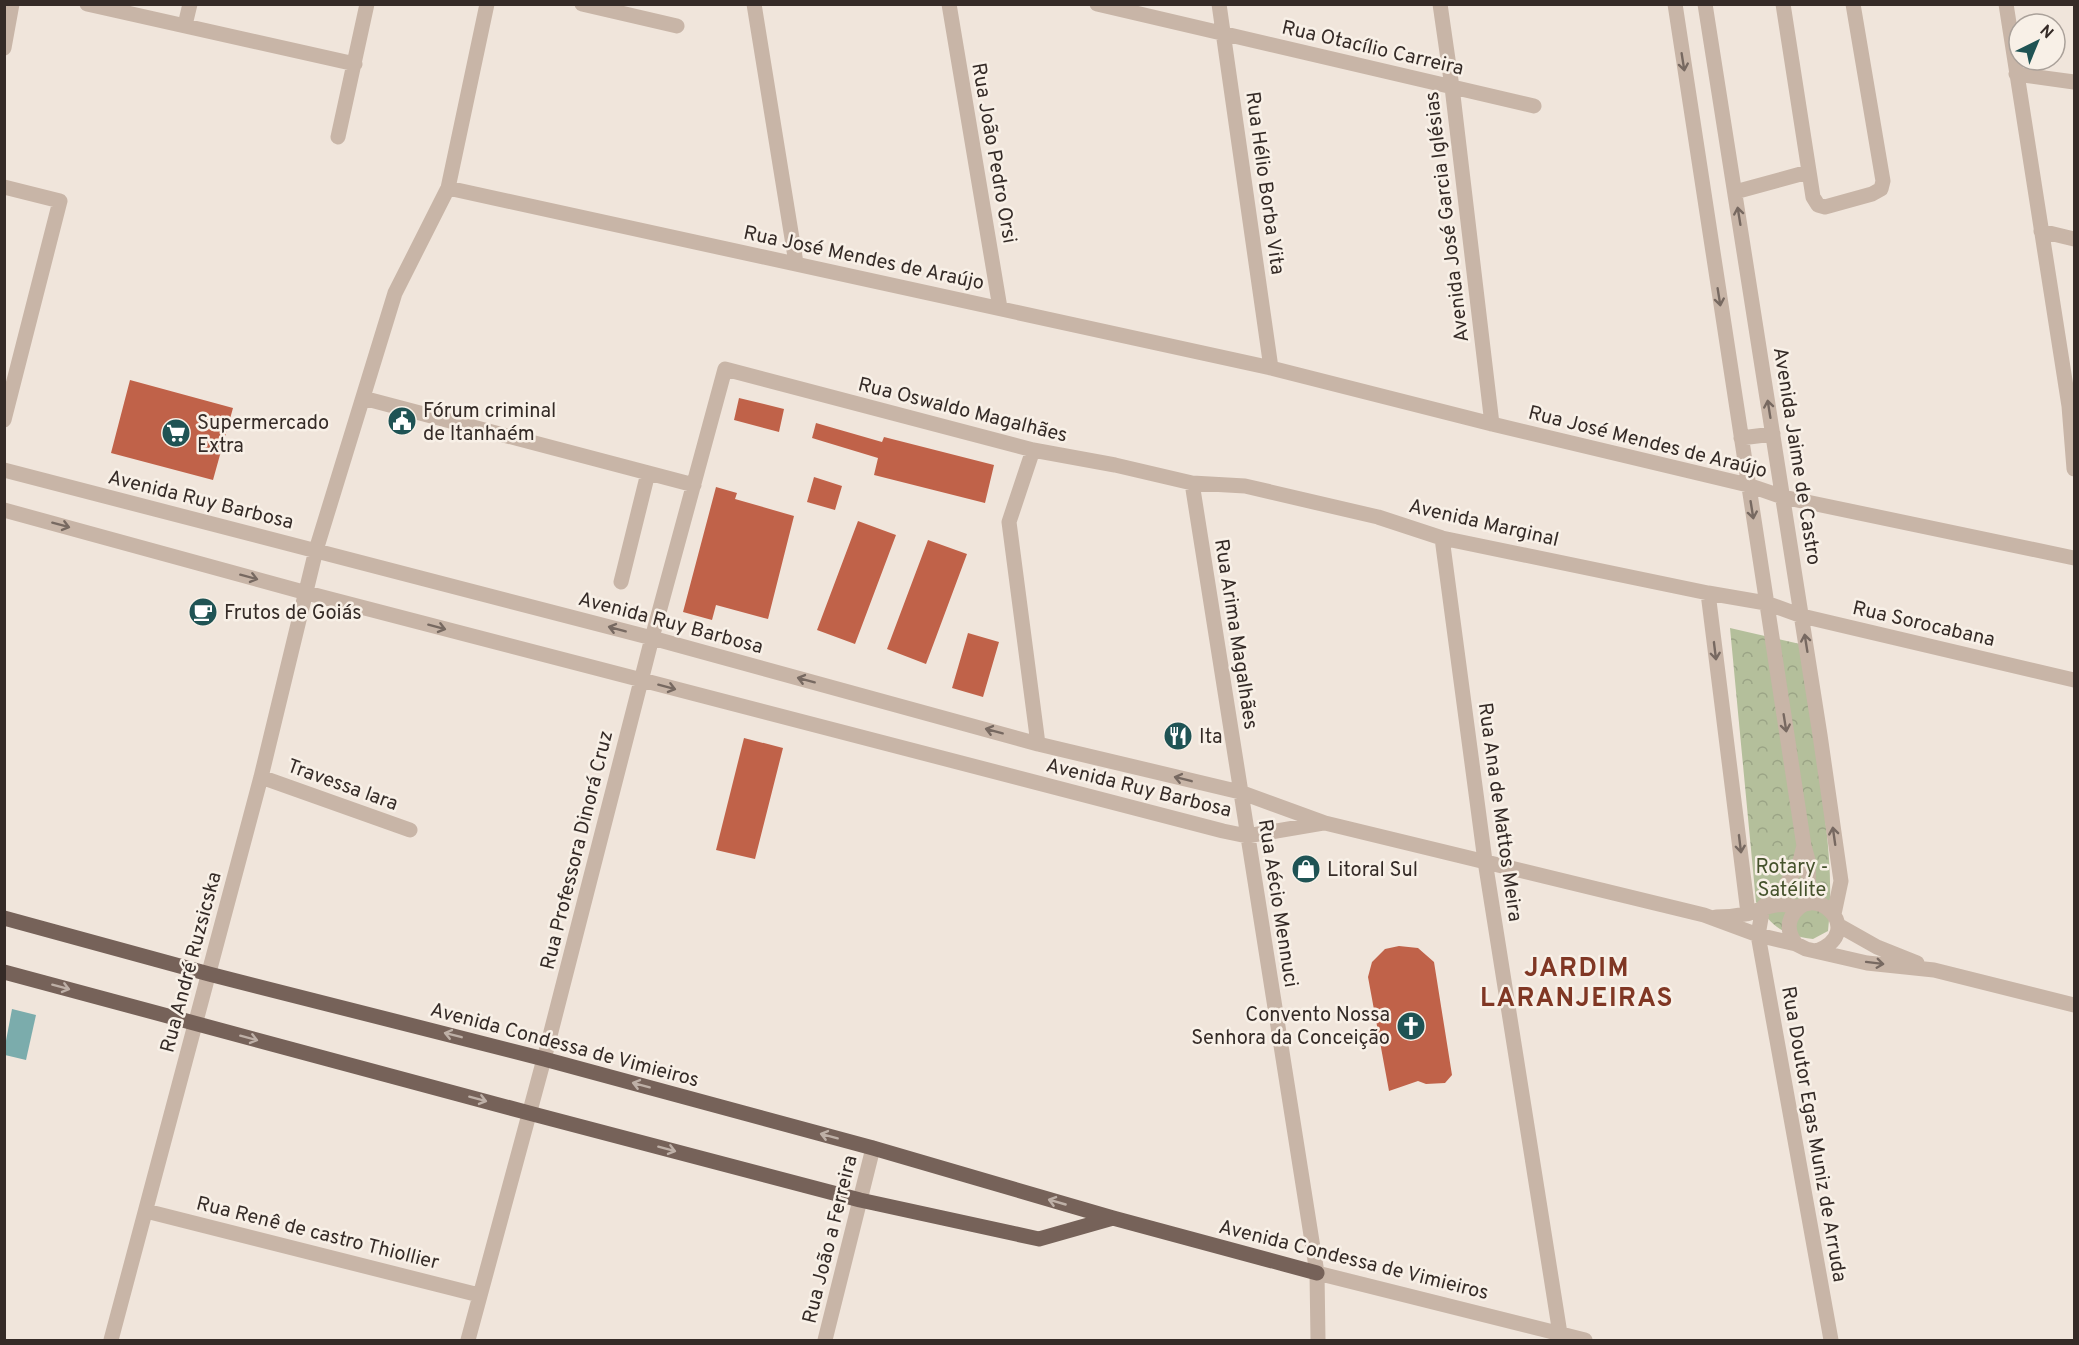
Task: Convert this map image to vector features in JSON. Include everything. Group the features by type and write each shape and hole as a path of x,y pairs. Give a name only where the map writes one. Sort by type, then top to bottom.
{"main road":[{"name":"Avenida Condessa de Vimieiros","path":"4,918 209,974 544,1059 873,1148 1113,1218 1317,1273"},
{"path":"4,972 860,1200 1039,1239 1113,1218"}],"street":[{"path":"4,48 12,4"},
{"path":"87,4 355,64"},
{"path":"185,25 190,4"},
{"path":"338,136 367,4"},
{"name":"Rua André Ruzsicska","path":"111,1341 261,777 316,550 395,292 448,188 487,4"},
{"path":"582,4 677,26"},
{"path":"754,4 796,263"},
{"name":"Rua João Pedro Orsi","path":"949,4 1000,308"},
{"name":"Rua Otacílio Carreira","path":"1097,4 1534,106"},
{"name":"Rua Hélio Borba Vita","path":"1219,4 1271,368"},
{"name":"Avenida José Garcia Iglésias","path":"1440,4 1492,424"},
{"path":"1675,4 1808,868 1804,905 1789,922 1791,938 1796,944"},
{"name":"Avenida Jaime de Castro","path":"1705,4 1802,616 1841,882 1836,920"},
{"path":"1783,4 1813,197 1818,205 1825,207 1872,194 1881,189 1883,181 1853,4"},
{"path":"2006,4 2041,231 2072,406 2074,469"},
{"path":"2016,74 2074,82"},
{"path":"1735,192 1808,172"},
{"path":"4,187 60,201 4,420"},
{"name":"Rua José Mendes de Araújo","path":"448,188 1271,368 1748,485 1783,496 2074,558"},
{"path":"2041,231 2074,239"},
{"name":"Rua Oswaldo Magalhães","path":"726,369 1033,450 1192,483"},
{"name":"Rua Professora Dinorá Cruz","path":"468,1341 544,1059 652,638 726,369"},
{"path":"363,398 694,485"},
{"path":"1741,438 1773,434"},
{"path":"1033,450 1009,522 1038,744"},
{"name":"Avenida Ruy Barbosa","path":"4,470 652,638 1038,744 1240,792 1325,823 1704,915 1758,935 1796,944 1806,949 1867,963 1934,970 2074,1005"},
{"path":"621,582 648,473"},
{"name":"Avenida Marginal","path":"1192,483 1245,486 1377,517 1442,538 1766,603"},
{"name":"Rua Arima Magalhães","path":"1192,483 1240,792"},
{"name":"Avenida Ruy Barbosa","path":"4,510 307,593 1247,836 1325,823"},
{"name":"Rua Ana de Mattos Meira","path":"1442,538 1485,861 1561,1337"},
{"path":"1708,592 1758,935"},
{"name":"Rua Sorocabana","path":"1766,603 1802,616 2074,680"},
{"name":"Travessa Iara","path":"261,777 410,830"},
{"name":"Rua Aécio Mennuci","path":"1240,792 1317,1273 1318,1341"},
{"path":"1756,910 1785,887 1800,861 1804,846"},
{"name":"Avenida Ruy Barbosa","path":"1704,915 1726,917 1773,904 1824,905 1836,920 1878,947 1934,970"},
{"path":"1817,951 1828,947 1836,937 1836,920"},
{"name":"Rua Doutor Egas Muniz de Arruda","path":"1758,935 1831,1341"},
{"name":"Rua João a Ferreira","path":"825,1341 873,1148"},
{"name":"Rua Renê de castro Thiollier","path":"146,1211 479,1295"},
{"name":"Avenida Condessa de Vimieiros","path":"1317,1273 1561,1337 1585,1341"}],"green space":[{"name":"Rotary - Satélite","path":"1730,628 1800,644 1821,780 1829,866 1828,931 1813,939 1793,935 1779,928 1767,918 1756,902"}],"water":[{"path":"12,1009 36,1015 26,1060 5,1055"}],"building":[{"path":"130,380 233,408 213,480 111,453"},
{"path":"739,398 784,409 779,432 734,420"},
{"path":"816,423 882,442 884,437 994,465 985,503 874,475 878,458 812,438"},
{"path":"814,477 842,486 835,510 807,502"},
{"path":"716,487 737,493 735,499 794,516 768,619 716,605 712,620 683,612"},
{"path":"858,521 896,535 855,644 817,630"},
{"path":"928,540 967,554 926,664 887,649"},
{"path":"968,633 999,642 983,697 952,688"},
{"path":"744,738 783,748 755,859 716,850"},
{"name":"Convento Nossa Senhora da Conceição","path":"1399,946 1418,948 1434,962 1452,1075 1445,1083 1426,1084 1418,1081 1389,1091 1368,977 1372,962 1385,949"}],"place":[{"name":"Fórum criminal de Itanhaém","path":"402,421"},
{"name":"Supermercado Extra","path":"176,433"},
{"name":"Frutos de Goiás","path":"203,612"},
{"name":"Ita","path":"1178,736"},
{"name":"Litoral Sul","path":"1306,869"},
{"name":"Convento Nossa Senhora da Conceição","path":"1411,1026"}],"district":[{"name":"JARDIM LARANJEIRAS","path":"1577,982"}]}
